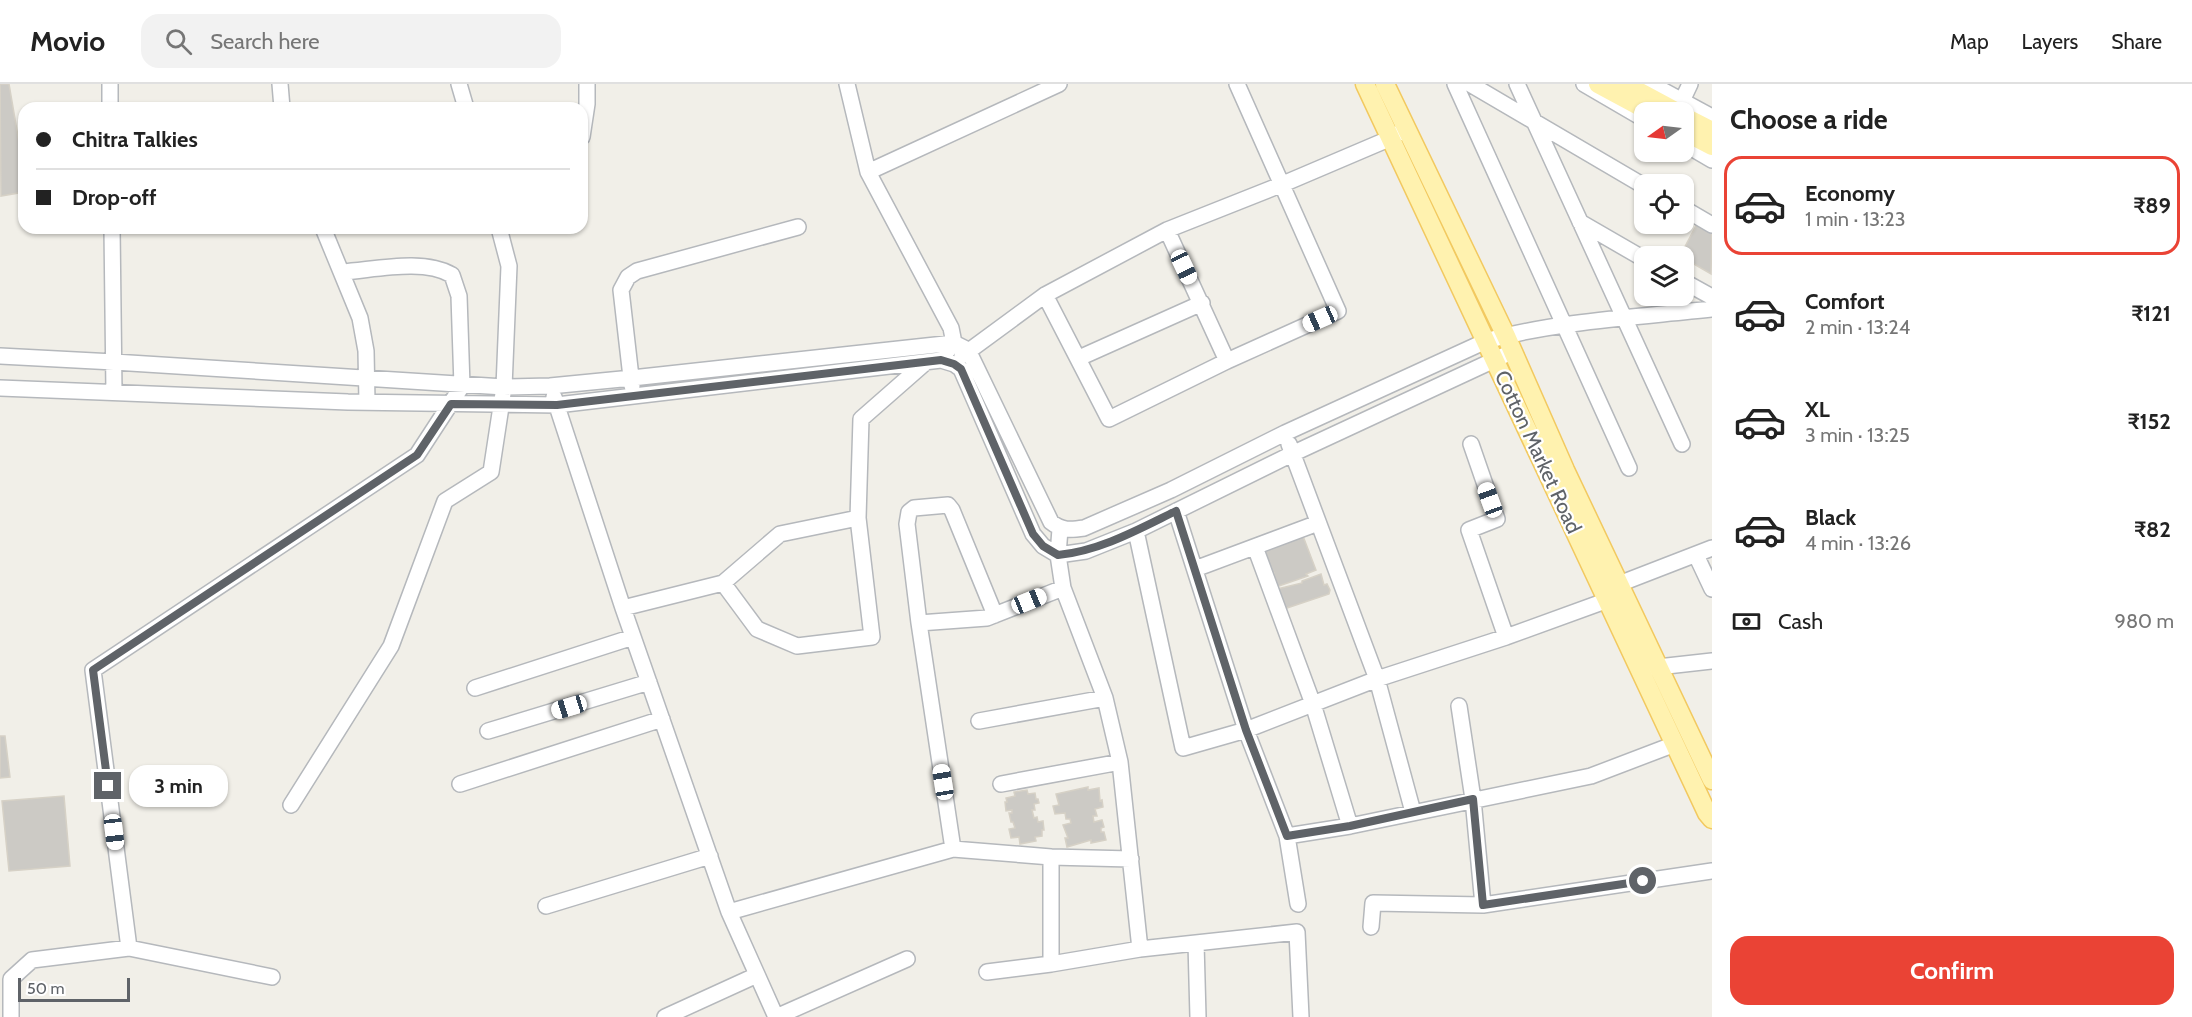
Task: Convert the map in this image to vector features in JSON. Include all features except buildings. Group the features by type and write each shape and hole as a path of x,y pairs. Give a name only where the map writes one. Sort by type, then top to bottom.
{"main road":[{"name":"Cotton Market Road","path":"1365,84 1608,600 1712,780"},
{"name":"Cotton Market Road","path":"1385,84 1509,343 1619,584 1675,744 1710,815"},
{"path":"1598,84 1634,103"},
{"path":"1625,84 1663,102"},
{"path":"1694,119 1712,131"},
{"path":"1694,137 1712,146"}],"street":[{"path":"110,84 110,102"},
{"path":"280,84 282,102"},
{"path":"459,84 464,102"},
{"path":"587,84 587,102"},
{"path":"847,84 868,172 951,328 954,343 940,362"},
{"path":"868,172 1059,84"},
{"path":"1045,295 1109,419 1227,361 1338,311 1237,84"},
{"path":"1455,84 1629,468"},
{"path":"1470,84 1634,180"},
{"path":"1517,84 1682,444"},
{"path":"1584,84 1634,113"},
{"path":"1651,84 1671,102"},
{"path":"1683,102 1690,84"},
{"path":"1694,113 1712,117"},
{"path":"723,583 757,629 797,646 872,637 858,518 861,419 940,362 968,350 1045,295 1167,230 1283,184 1391,138 1407,128"},
{"path":"1694,149 1712,160"},
{"path":"1694,214 1712,225"},
{"path":"1580,222 1634,253"},
{"path":"634,398 621,290 628,277 637,272 798,227"},
{"path":"1167,230 1227,361"},
{"path":"112,234 114,392"},
{"path":"326,234 365,335 367,402"},
{"path":"291,805 391,646 445,501 491,472 504,387 510,266 500,234"},
{"path":"129,948 93,670 417,455 462,386 459,296 452,275 435,268 420,266 342,272"},
{"path":"1694,287 1712,297"},
{"path":"1078,358 1202,303"},
{"path":"0,388 367,402 557,405 940,362 961,369 1033,534 1043,546 1058,555 1086,551 1136,531 1293,454 1495,361 1509,343 1528,332 1712,309"},
{"path":"0,356 504,387 550,386 632,378 954,343 968,350 1051,522 1060,529 1072,530 1084,528 1171,490 1285,433 1486,341 1509,343"},
{"path":"932,345 940,362"},
{"path":"550,386 623,608 729,912 776,1017 907,959"},
{"path":"1285,433 1377,679 1413,812"},
{"path":"1471,444 1497,519 1469,530 1506,637"},
{"path":"953,849 919,623 906,517 914,508 942,504 948,505 952,510 995,615"},
{"path":"1176,511 1246,730 1287,836 1298,904"},
{"path":"623,608 723,583 780,534 858,518"},
{"path":"1195,569 1318,524"},
{"path":"1060,529 1058,555 1063,588 1105,698 1120,762 1140,949"},
{"path":"1136,531 1183,748 1246,730 1377,679 1506,637 1608,600"},
{"path":"1255,547 1313,704 1350,826"},
{"path":"1619,584 1712,549"},
{"path":"1696,555 1712,589"},
{"path":"919,623 987,618 1063,588"},
{"path":"475,688 633,637"},
{"path":"1649,668 1712,661"},
{"path":"488,731 649,682"},
{"path":"979,721 1105,698"},
{"path":"1459,706 1473,799 1483,905"},
{"path":"460,784 662,719"},
{"path":"1287,836 1350,826 1591,776 1675,744"},
{"path":"1001,784 1120,762"},
{"path":"729,912 953,849 1051,857 1131,859"},
{"path":"546,906 710,856"},
{"path":"1051,857 1051,964"},
{"path":"1371,927 1373,903 1483,905 1712,871"},
{"path":"987,972 1140,949 1298,932 1301,1017"},
{"path":"1196,943 1198,1017"},
{"path":"11,1017 11,978 33,960 129,948 272,977"},
{"path":"665,1017 757,975"}],"route":[{"path":"108,786 93,670 417,455 451,404 557,405 634,398 941,360 961,369 1033,534 1043,546 1058,555 1086,551 1136,531 1176,511 1246,730 1287,836 1350,826 1473,799 1483,905 1643,881"}]}
